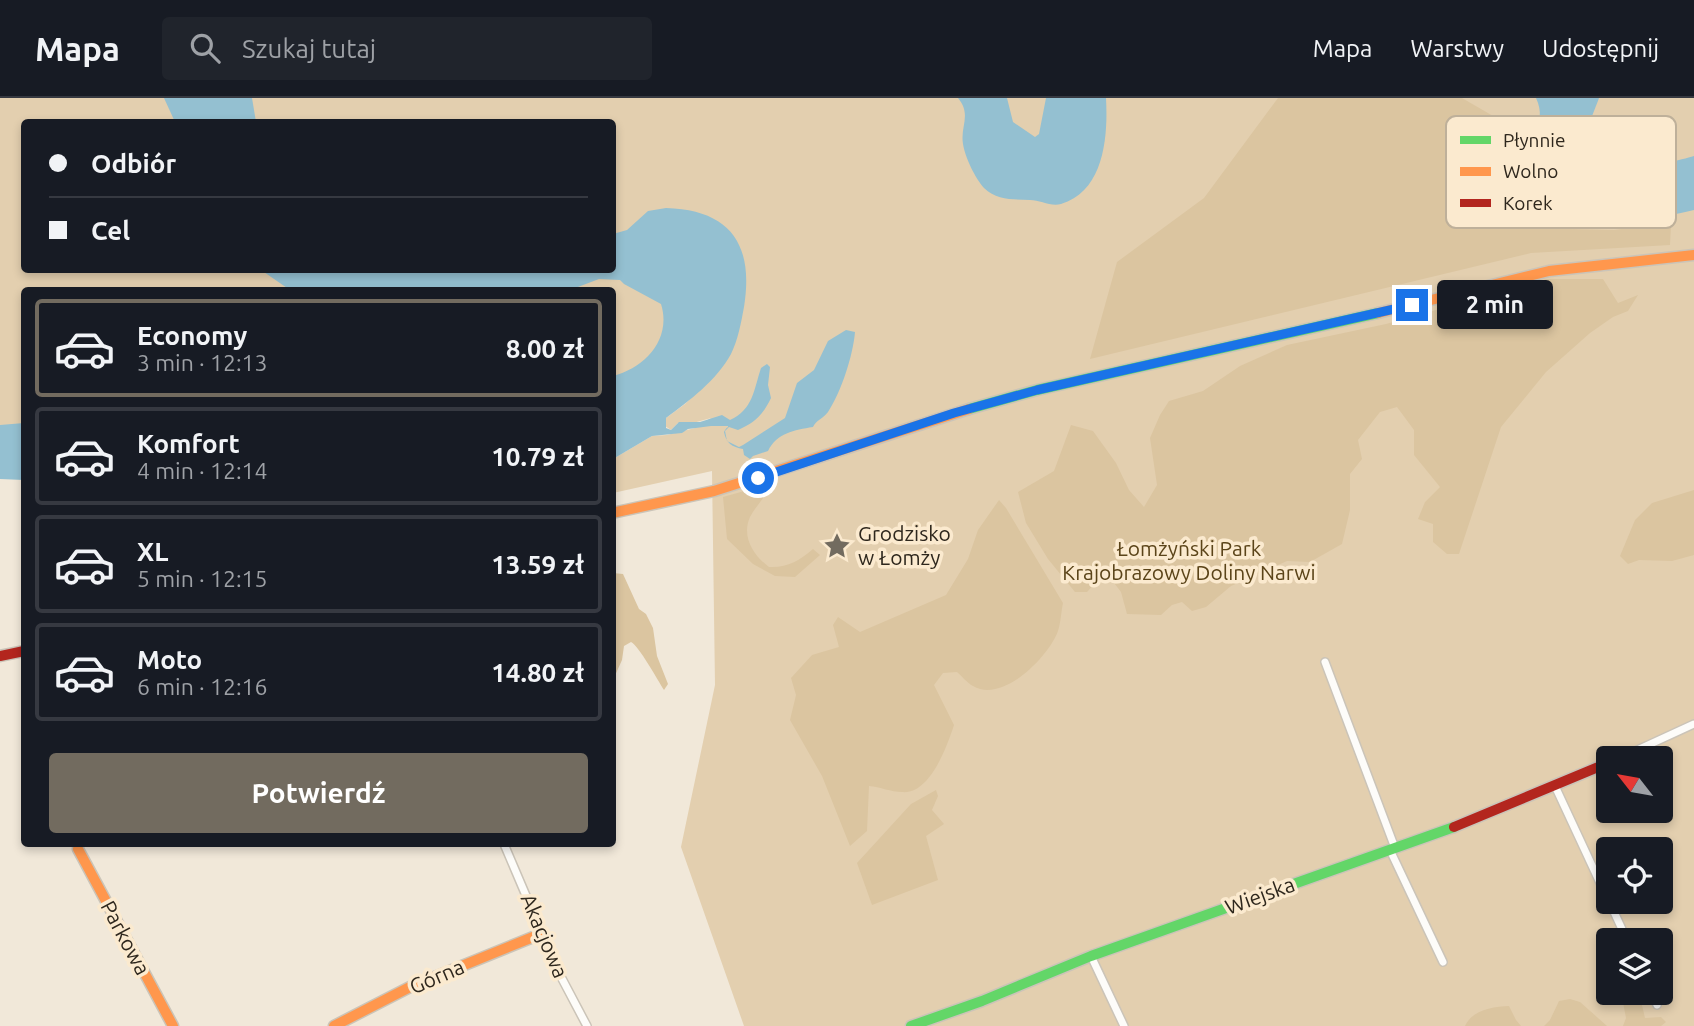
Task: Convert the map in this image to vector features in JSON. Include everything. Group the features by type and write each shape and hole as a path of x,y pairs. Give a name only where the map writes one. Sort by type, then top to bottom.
{"street":[{"path":"616,512 714,491 954,413 1037,390 1437,300 1549,271 1694,255"},
{"path":"0,656 21,652"},
{"path":"1325,663 1392,849 1443,962"},
{"path":"1646,746 1694,724"},
{"name":"Wiejska","path":"911,1026 982,1001 1091,956 1476,819 1596,768"},
{"path":"1555,786 1596,873"},
{"name":"Akacjowa","path":"505,847 559,973 587,1026"},
{"name":"Parkowa","path":"78,849 173,1026"},
{"name":"Górna","path":"334,1026 432,978 543,933"},
{"path":"1091,956 1124,1026"}],"green space":[{"name":"Łomżyński Park Krajobrazowy Doliny Narwi","path":"0,98 1694,98 1694,1026 744,1026 681,847 715,685 712,471 616,492 616,457 652,436 695,428 711,418 693,423 678,423 671,430 665,426 666,418 685,404 710,377 616,439 616,287 21,287 21,440 0,448"},
{"path":"1278,98 1462,98 1493,116 1446,116 1446,228 1671,228 1670,245 1531,253 1090,359 1117,262 1204,198"},
{"path":"1547,279 1603,279 1618,303 1638,295 1628,311 1613,317 1590,333 1546,372 1501,427 1459,554 1447,554 1433,542 1433,524 1418,519 1425,502 1440,487 1414,455 1414,430 1397,407 1380,412 1358,440 1362,459 1350,474 1350,510 1342,544 1310,562 1287,561 1231,586 1206,607 1192,611 1182,602 1172,605 1161,615 1127,614 1121,592 1111,579 1099,579 1087,592 1075,592 1048,559 1026,523 1018,492 1054,471 1071,425 1093,431 1116,463 1129,490 1144,507 1157,485 1150,438 1169,401 1203,391 1240,366 1287,345 1386,324"},
{"path":"769,488 750,517 748,539 754,552 769,567 792,563 813,549 820,555 795,577 775,576 753,564 727,539 723,497"},
{"path":"1694,490 1694,555 1672,561 1639,560 1628,564 1620,556 1635,520 1652,503"},
{"path":"999,500 1063,603 1058,631 1035,664 1023,675 998,689 985,690 973,686 957,672 943,673 934,685 954,725 936,768 921,786 912,791 898,792 869,786 867,831 850,846 822,776 790,720 796,695 791,678 812,655 839,647 833,625 838,617 860,632 946,595 968,559 978,530"},
{"path":"616,573 623,574 639,609 646,614 653,628 657,656 668,684 664,690 631,642 624,646 616,673"},
{"path":"936,790 938,796 932,810 944,824 926,836 938,880 872,905 857,863 911,804"},
{"path":"1570,999 1580,1002 1607,1026 1544,1026 1559,1001"},
{"path":"1624,1005 1642,1005 1645,1018 1661,1017 1666,1022 1661,1026 1623,1026 1626,1018"},
{"path":"1509,1006 1521,1026 1465,1026 1478,1012"}],"water":[{"path":"164,98 252,98 256,119 174,119"},
{"path":"958,98 1007,98 1013,122 1035,137 1039,134 1046,98 1106,98 1104,144 1095,175 1076,197 1061,204 994,195 981,184 966,155 962,138 964,110"},
{"path":"1536,98 1599,98 1593,116 1540,116"},
{"path":"1694,156 1694,210 1676,214 1676,160"},
{"path":"666,208 688,210 707,216 722,224 733,235 741,249 746,285 736,343 725,364 710,381 666,418 666,428 671,430 679,422 700,422 722,415 730,420 738,416 748,405 761,368 767,364 770,367 768,385 771,398 753,421 738,430 729,427 725,431 727,440 724,432 728,426 688,429 682,433 652,436 616,457 616,375 645,359 659,340 663,329 661,304 620,280 599,279 578,287 286,287 265,273 616,273 616,233 627,230 648,211"},
{"path":"846,330 855,332 842,384 828,412 813,427 787,433 776,440 768,451 750,459 744,455 743,449 733,446 728,441 739,447 785,418 797,383 814,370 828,341"},
{"path":"21,423 21,480 0,479 0,425"}],"traffic: fast":[{"path":"969,409 1037,390 1378,313"},
{"path":"911,1026 982,1001 1091,956 1454,827"}],"traffic: slow":[{"path":"1378,313 1549,271 1694,255"},
{"path":"616,512 714,491 969,409"},
{"path":"78,849 173,1026"},
{"path":"334,1026 410,987 543,933"}],"traffic: jam":[{"path":"0,656 21,652"},
{"path":"1454,827 1596,768"}],"place":[{"name":"Grodzisko w Łomży","path":"837,546"}],"route":[{"path":"758,478 954,413 1037,390 1412,305"}]}
